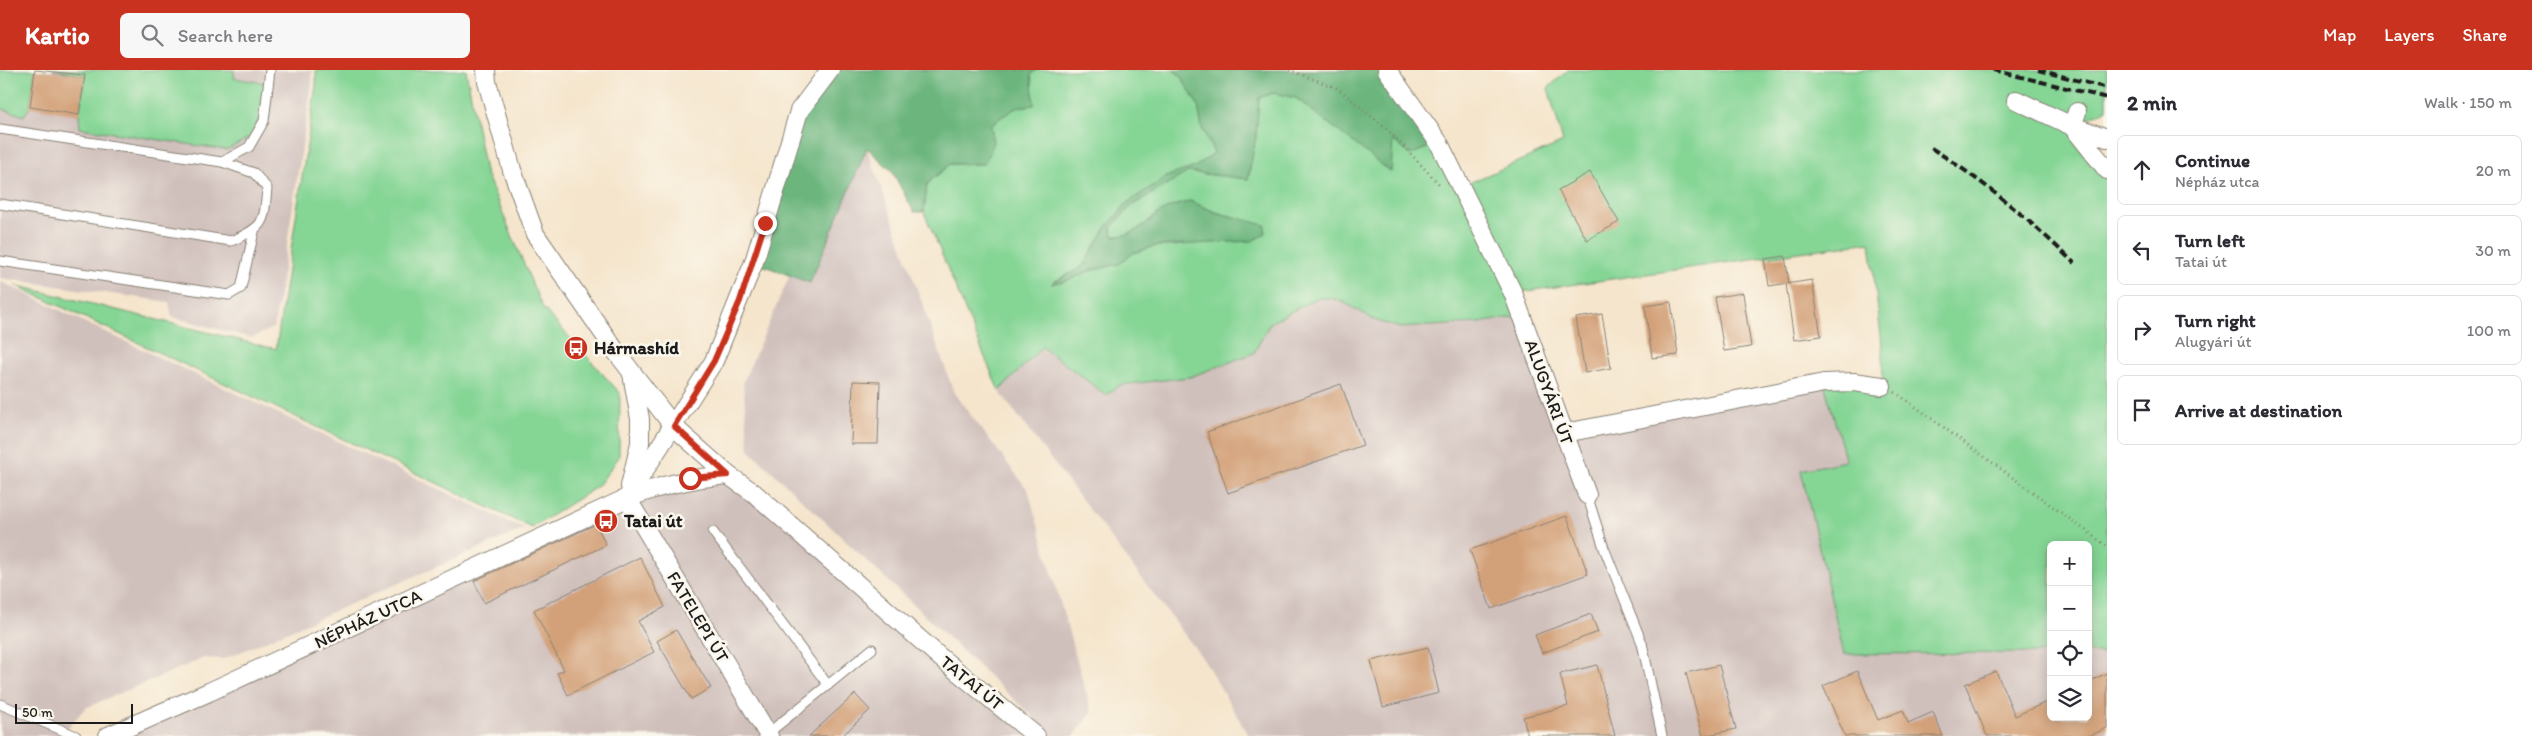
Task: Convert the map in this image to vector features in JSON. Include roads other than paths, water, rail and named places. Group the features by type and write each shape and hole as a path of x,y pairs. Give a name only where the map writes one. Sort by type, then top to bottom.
{"street":[{"name":"TATAI ÚT","path":"486,70 487,82 512,170 535,234 617,353 674,426 728,475 754,493 941,658 1036,736"},
{"path":"627,498 714,361 740,301 754,262 799,111 830,70"},
{"name":"ALUGYÁRI ÚT","path":"1387,70 1439,143 1513,294 1587,495"},
{"path":"2016,100 2075,119 2107,138"},
{"path":"2075,119 2107,170"},
{"path":"627,498 640,443 640,419 632,370"},
{"path":"1564,433 1824,383 1854,382 1882,386"},
{"name":"NÉPHÁZ UTCA","path":"108,736 209,692 627,498 659,485 690,478 728,475"},
{"name":"FATELEPI ÚT","path":"627,498 768,735"}],"lane":[{"path":"222,162 249,147 264,121 270,70"},
{"path":"0,129 222,162 254,173 267,188 265,217 254,232 241,288 229,294 0,261"},
{"path":"0,204 231,242 254,232"},
{"name":"ALUGYÁRI ÚT","path":"1587,495 1604,548 1642,644 1662,736"},
{"path":"713,532 828,685"},
{"path":"768,735 872,649"},
{"path":"0,704 76,736"}],"railway":[{"path":"1993,70 2107,98"},
{"path":"2038,70 2107,88"},
{"path":"1931,148 1970,174 2006,202 2074,263"}],"place":[{"name":"Hármashíd","path":"576,348"},
{"name":"Tatai út","path":"606,521"}]}
